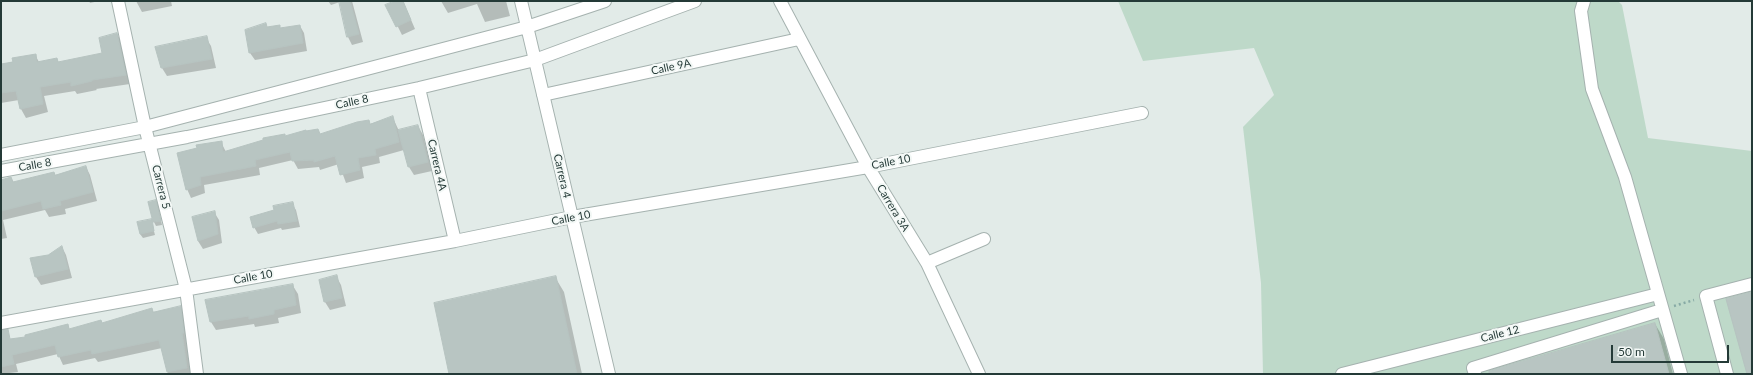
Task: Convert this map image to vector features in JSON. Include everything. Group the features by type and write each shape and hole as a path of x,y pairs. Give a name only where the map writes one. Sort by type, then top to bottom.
{"street":[{"name":"Carrera 5","path":"118,1 150,144 186,289 197,374"},
{"name":"Carrera 4","path":"521,1 609,374"},
{"name":"Calle 8","path":"1,154 146,127 527,27 605,1"},
{"name":"Calle 8","path":"1,171 150,144 419,88 535,60 695,1"},
{"name":"Carrera 3A","path":"780,1 868,167 927,263 979,374"},
{"path":"1584,1 1581,11 1592,89 1625,177 1681,374"},
{"name":"Calle 9A","path":"543,95 799,39"},
{"name":"Carrera 4A","path":"419,88 455,241"},
{"name":"Calle 10","path":"1,323 455,241 572,217 868,167 1142,113"},
{"path":"927,263 984,239"},
{"path":"1727,374 1706,296 1752,284"},
{"name":"Calle 12","path":"1342,374 1658,294"},
{"path":"1475,374 1473,368 1662,310"}],"path":[{"path":"1662,310 1706,296"}],"green space":[{"path":"1118,1 1618,1 1622,5 1648,138 1752,151 1752,374 1263,374 1261,283 1243,127 1274,95 1254,48 1143,61"}],"building":[{"path":"339,1 350,1 359,34 347,37"},
{"path":"395,1 403,1 411,20 396,27 385,5"},
{"path":"266,23 267,27 280,25 280,28 300,25 303,43 249,53 245,30"},
{"path":"117,33 126,75 92,80 71,86 71,82 40,87 43,104 20,109 16,91 1,93 1,64 13,62 12,58 36,54 37,62 57,58 58,62 102,53 99,38"},
{"path":"207,36 212,59 161,68 155,47"},
{"path":"393,116 399,142 375,149 376,155 358,158 360,170 340,175 335,156 314,162 314,160 292,161 290,152 255,160 256,166 200,177 201,185 186,190 177,153 197,148 196,145 222,141 223,152 263,140 263,138 285,134 285,136 306,130 318,129 320,134 357,122 369,120 370,124"},
{"path":"418,125 428,162 408,167 398,130"},
{"path":"86,166 93,192 60,201 61,205 43,209 41,201 1,211 1,180 11,177 13,182 54,172 55,175"},
{"path":"156,200 161,221 153,222 148,202"},
{"path":"293,202 297,221 278,224 277,221 253,228 250,217 274,210 273,206"},
{"path":"215,211 218,234 198,241 192,217"},
{"path":"152,219 154,231 140,234 137,222"},
{"path":"62,246 68,269 35,277 30,258 48,255"},
{"path":"337,275 342,298 324,302 319,280"},
{"path":"556,276 577,374 449,374 434,303"},
{"path":"293,284 296,305 274,310 274,314 249,319 249,316 210,322 205,300"},
{"path":"1752,292 1752,374 1747,374 1726,299"},
{"path":"181,306 184,333 182,333 187,368 167,372 159,340 92,354 91,350 58,357 55,345 12,355 14,364 1,367 1,330 8,329 10,339 25,337 25,335 68,324 69,329 101,320 102,323 152,308 153,312"},
{"path":"1655,323 1669,374 1489,374 1489,371"}]}
